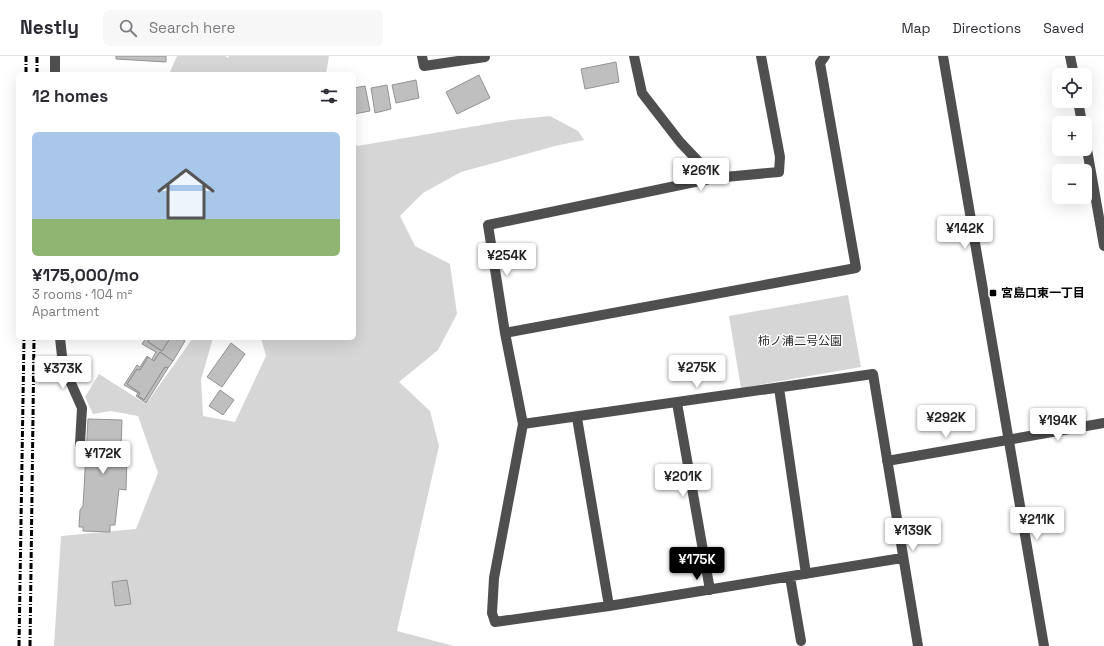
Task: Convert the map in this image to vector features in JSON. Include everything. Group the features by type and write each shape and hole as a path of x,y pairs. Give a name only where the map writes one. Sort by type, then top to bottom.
{"street":[{"path":"55,56 55,72"},
{"path":"422,56 424,66 485,57"},
{"path":"634,56 642,93 680,142 714,178"},
{"path":"761,56 780,157 779,172 714,178 488,225 505,333 523,424 494,578 492,614 495,622 609,606 902,558"},
{"path":"505,333 856,268 820,64 825,56"},
{"path":"943,56 1044,646"},
{"path":"1070,56 1073,68"},
{"path":"1088,156 1104,246"},
{"path":"60,340 63,365 82,408 80,444"},
{"path":"523,424 577,418 873,374 902,558 918,646"},
{"path":"779,388 806,574"},
{"path":"677,403 710,590"},
{"path":"577,418 609,606"},
{"path":"887,461 1104,424"},
{"path":"790,577 801,641"}],"green space":[{"path":"177,56 225,56 228,58 229,56 329,56 326,72 170,72"},
{"path":"550,116 578,131 584,140 555,146 461,172 423,193 400,216 415,246 450,264 457,314 438,350 399,382 430,411 439,446 397,631 454,646 54,646 61,536 136,529 158,473 138,416 111,411 93,414 85,397 99,374 146,404 192,340 212,340 201,380 203,416 235,422 266,356 262,340 356,340 356,145 511,120"},
{"name":"柿ノ浦二号公園","path":"848,295 861,367 741,388 729,316"}],"building":[{"path":"116,56 166,56 166,62 116,59"},
{"path":"616,62 619,82 585,89 581,69"},
{"path":"479,75 490,98 457,114 446,92"},
{"path":"416,80 419,98 396,103 392,85"},
{"path":"387,85 391,109 375,113 371,88"},
{"path":"365,86 370,111 356,114 356,88"},
{"path":"145,340 149,340 148,342 162,351 169,340 185,341 173,361 160,352 154,361 152,359 156,352 142,344"},
{"path":"149,340 169,340 162,351 148,342"},
{"path":"231,343 245,354 222,387 207,377"},
{"path":"160,352 173,361 168,368 165,367 144,400 138,396 140,393 127,384 137,369 140,370 148,357 154,361"},
{"path":"147,356 148,357 140,370 137,369 127,384 140,393 138,396 144,400 165,367 168,368 146,403 136,396 138,393 124,385 137,365 140,367"},
{"path":"220,390 234,400 223,415 209,406"},
{"path":"88,419 122,420 121,449 130,450 129,455 127,455 126,490 119,489 115,525 110,525 110,532 83,531 83,527 79,527 80,510 83,506"},
{"path":"127,580 131,604 115,606 112,582"}],"railway":[{"path":"26,56 26,72"},
{"path":"37,56 37,72"},
{"path":"19,646 24,340"},
{"path":"30,646 34,340"}],"place":[{"name":"宮島口東一丁目","path":"993,293"}]}
